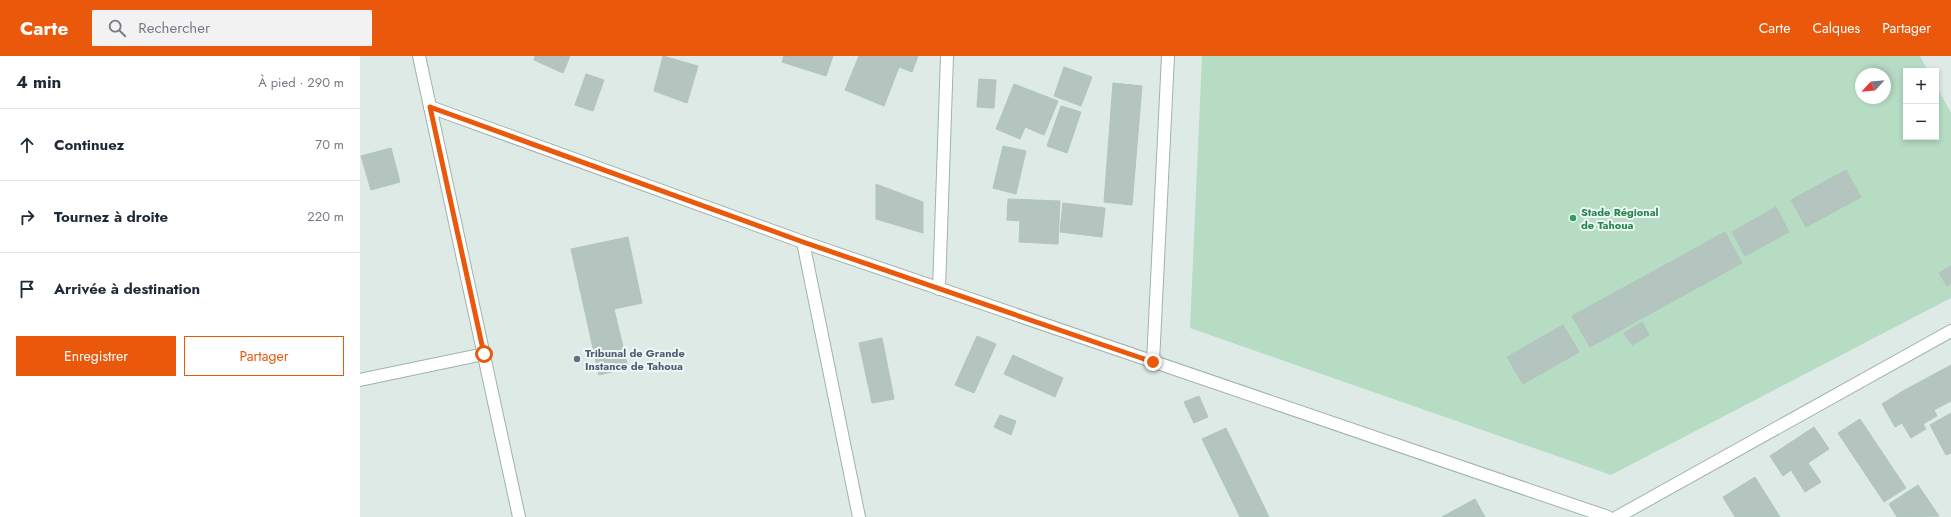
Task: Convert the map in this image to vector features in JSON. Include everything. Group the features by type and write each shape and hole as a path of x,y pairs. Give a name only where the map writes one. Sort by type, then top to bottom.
{"street":[{"path":"419,56 519,517"},
{"path":"939,289 947,56"},
{"path":"1153,362 1168,56"},
{"path":"430,107 803,242 1608,517"},
{"path":"803,242 859,517"},
{"path":"1617,517 1951,331"},
{"path":"360,380 484,354"}],"green space":[{"name":"Stade Régional de Tahoua","path":"1202,56 1920,56 1926,68 1903,68 1903,140 1939,140 1939,91 1951,113 1951,298 1611,475 1190,328"}],"building":[{"path":"535,56 570,56 563,73 534,60"},
{"path":"663,56 698,66 687,103 654,91"},
{"path":"784,56 833,56 826,76 782,62"},
{"path":"859,56 918,56 912,72 899,67 884,106 845,90"},
{"path":"1064,67 1092,77 1081,106 1054,96"},
{"path":"586,74 604,80 593,111 575,105"},
{"path":"979,79 996,80 994,108 977,107"},
{"path":"1113,83 1142,86 1132,205 1104,202"},
{"path":"1014,84 1058,101 1044,135 1025,127 1020,139 996,129"},
{"path":"1061,106 1081,112 1067,153 1047,146"},
{"path":"1003,146 1026,151 1016,194 993,188"},
{"path":"391,148 400,182 371,190 361,156"},
{"path":"1846,170 1861,197 1806,227 1791,200"},
{"path":"876,184 923,202 923,233 876,219"},
{"path":"1008,199 1060,201 1058,244 1019,242 1020,221 1007,220"},
{"path":"1063,203 1105,208 1102,237 1060,232"},
{"path":"1776,207 1789,232 1745,256 1732,232"},
{"path":"1725,232 1742,263 1590,347 1572,316"},
{"path":"628,237 642,303 614,309 628,368 599,375 571,249"},
{"path":"1951,266 1951,283 1947,286 1939,273"},
{"path":"1642,322 1649,335 1632,345 1624,333"},
{"path":"1563,325 1579,352 1523,384 1507,357"},
{"path":"977,336 996,344 974,393 955,385"},
{"path":"882,338 894,399 872,403 859,343"},
{"path":"1013,355 1063,378 1055,397 1004,374"},
{"path":"1951,365 1951,401 1934,410 1937,416 1923,424 1903,391"},
{"path":"1903,391 1926,429 1911,438 1902,423 1895,427 1882,404"},
{"path":"1199,396 1208,417 1194,423 1184,402"},
{"path":"1951,413 1951,453 1946,455 1930,425"},
{"path":"1000,415 1016,421 1011,435 994,427"},
{"path":"1860,419 1906,488 1884,502 1838,433"},
{"path":"1814,427 1829,449 1808,463 1821,482 1805,492 1791,470 1783,476 1770,456"},
{"path":"1226,428 1269,517 1240,517 1202,439"},
{"path":"1755,477 1780,517 1735,517 1723,497"},
{"path":"1918,485 1939,516 1897,517 1889,504"},
{"path":"1475,499 1485,517 1442,517"}],"place":[{"name":"Stade Régional de Tahoua","path":"1573,218"},
{"name":"Tribunal de Grande Instance de Tahoua","path":"577,359"}],"route":[{"path":"484,354 430,107 803,242 1153,362"}]}
